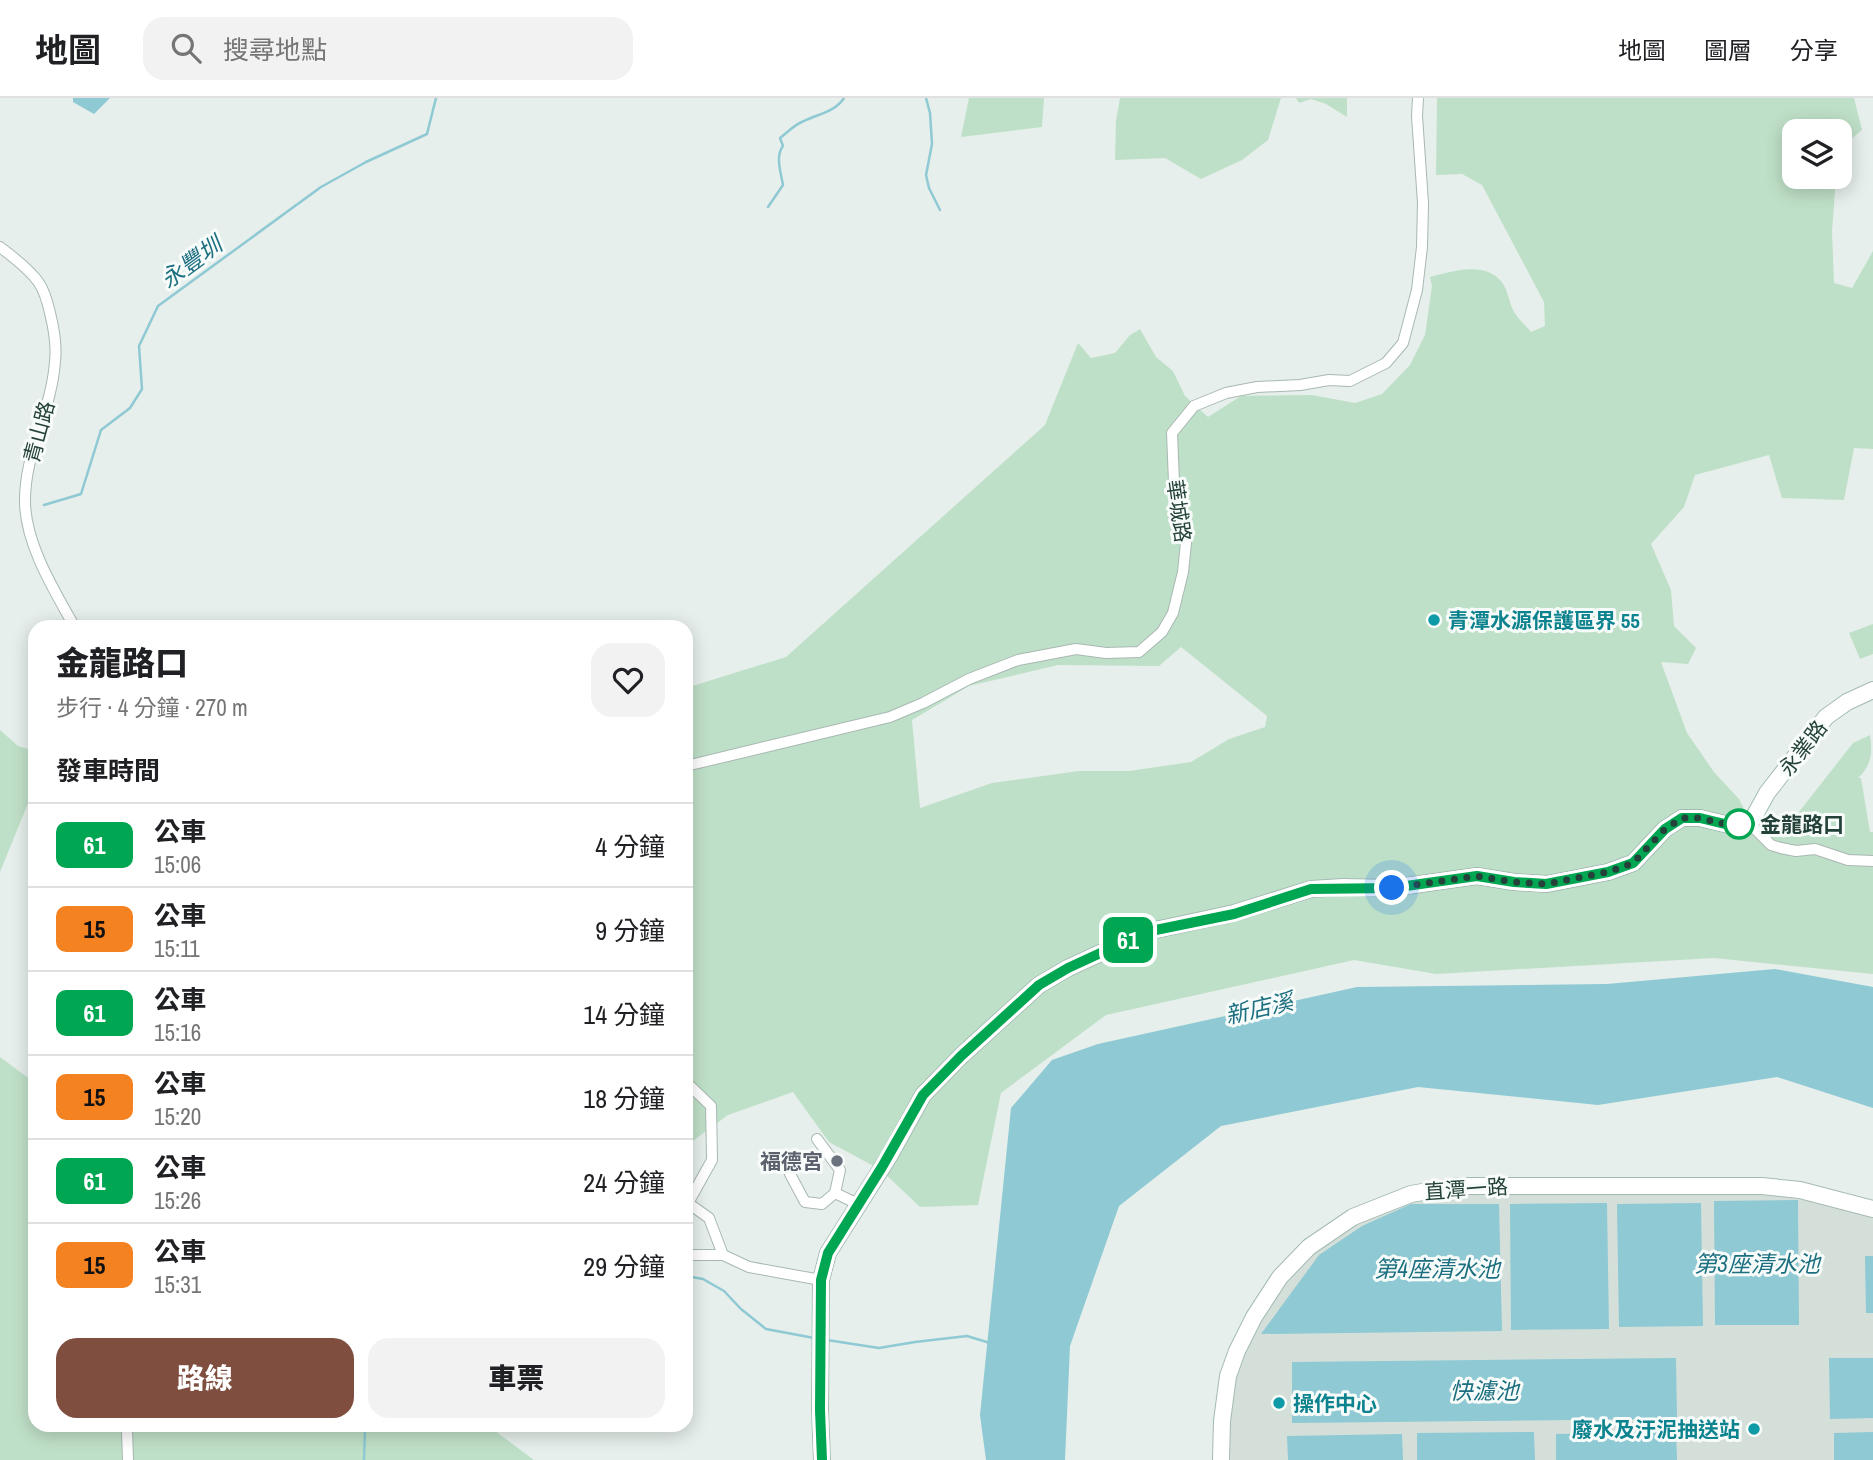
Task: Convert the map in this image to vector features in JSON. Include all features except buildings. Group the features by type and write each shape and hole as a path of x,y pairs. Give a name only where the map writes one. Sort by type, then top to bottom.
{"street":[{"name":"華城路","path":"693,764 890,717 969,679 1018,660 1076,649 1106,653 1139,652 1162,632 1173,612 1184,572 1187,533 1174,482 1172,433 1194,406 1226,393 1257,387 1300,385 1329,380 1350,381 1386,363 1402,343 1417,290 1422,247 1423,203 1418,98"},
{"name":"青山路","path":"0,247 39,283 55,332 55,363 49,395 29,461 25,504 40,563 71,620"},
{"name":"永業路","path":"1750,824 1768,793 1826,717 1847,702 1873,690"},
{"path":"822,1460 821,1280 828,1253 885,1163 923,1095 961,1056 1039,985 1068,968 1146,932 1234,914 1311,889 1392,888 1477,876 1546,884 1608,872 1633,863 1665,829 1682,818 1700,818 1729,825 1750,824 1771,845 1796,851 1815,849 1847,860 1873,861"},
{"path":"693,1089 711,1106 712,1160 693,1193"},
{"path":"790,1174 804,1202 822,1204 835,1193 840,1170 817,1139"},
{"name":"直潭一路","path":"1221,1460 1222,1421 1228,1376 1254,1317 1280,1277 1310,1247 1353,1217 1410,1194 1457,1186 1762,1186 1800,1190 1873,1209"},
{"path":"835,1193 858,1204"},
{"path":"693,1207 709,1218 723,1255"},
{"path":"693,1255 723,1255 748,1267 821,1280"},
{"path":"127,1432 128,1460"}],"shaded area":[{"path":"1456,1193 1771,1194 1873,1216 1873,1460 1228,1460 1232,1386 1255,1326 1279,1292 1313,1253 1354,1224 1424,1198"}],"green space":[{"path":"969,98 1044,98 1042,127 961,137"},
{"path":"1120,98 1281,98 1268,140 1242,160 1201,179 1165,158 1115,160 1116,121"},
{"path":"1296,98 1347,98 1347,117 1326,104 1311,99 1299,103"},
{"path":"1437,98 1854,98 1862,130 1852,138 1852,119 1782,119 1782,189 1835,189 1832,231 1834,283 1852,288 1873,251 1873,449 1854,448 1844,500 1782,498 1769,455 1695,475 1684,507 1651,544 1671,590 1674,626 1696,648 1688,664 1661,662 1687,733 1714,772 1739,799 1759,839 1755,819 1766,814 1788,826 1853,743 1870,735 1870,759 1858,778 1861,778 1870,832 1873,832 1873,974 1714,958 1436,974 1354,960 1106,1015 1001,1093 978,1205 920,1207 881,1170 829,1142 793,1092 728,1115 693,1141 693,686 786,657 1045,425 1078,343 1091,358 1115,353 1130,335 1140,329 1156,357 1173,371 1185,396 1208,417 1241,396 1312,395 1355,403 1382,394 1410,365 1425,335 1432,286 1430,277 1469,269 1488,272 1503,284 1515,313 1531,332 1545,326 1544,302 1482,185 1462,174 1436,175","holes":["1181,647 1267,716 1265,727 1229,739 1191,762 1129,771 1079,771 992,783 920,808 912,720 969,686 1058,665 1159,666"]},
{"path":"1873,624 1873,654 1860,659 1849,633"},
{"path":"0,730 18,746 28,749 28,803 0,872"},
{"path":"0,1057 28,1078 28,1432 496,1432 534,1460 0,1460"}],"water":[{"path":"73,98 110,98 94,114 73,102"},
{"path":"1775,969 1873,987 1873,1108 1777,1077 1598,1105 1418,1087 1221,1126 1119,1206 1070,1346 1065,1460 986,1460 980,1415 1011,1108 1052,1060 1098,1044 1357,987 1607,984"},
{"name":"第3座清水池","path":"1798,1200 1799,1325 1715,1325 1714,1201"},
{"path":"1607,1203 1609,1329 1511,1330 1510,1204"},
{"path":"1701,1203 1703,1326 1619,1327 1617,1204"},
{"name":"第4座清水池","path":"1411,1204 1499,1204 1502,1331 1261,1334 1319,1255 1362,1226"},
{"path":"1865,1256 1873,1256 1873,1313 1866,1313"},
{"name":"快濾池","path":"1676,1358 1677,1419 1292,1423 1292,1362"},
{"path":"1829,1358 1873,1358 1873,1418 1830,1419"},
{"path":"1534,1432 1535,1460 1417,1460 1417,1433"},
{"path":"1676,1432 1677,1460 1556,1460 1556,1434"},
{"path":"1873,1432 1873,1460 1834,1460 1834,1433"},
{"path":"1402,1434 1403,1460 1288,1460 1287,1436"}],"waterway":[{"name":"永豐圳","path":"44,505 81,494 101,430 130,408 142,389 139,346 158,306 321,187 366,162 427,134 436,98"},
{"path":"768,207 783,185 779,160 783,146 780,138 798,124 831,110 844,98"},
{"path":"926,98 932,144 926,175 940,210"},
{"path":"693,1277 703,1279 724,1291 766,1329 814,1338"},
{"path":"827,1340 879,1348 967,1336 990,1343"},
{"path":"364,1460 365,1432"}],"bus line":[{"name":"61","path":"822,1460 821,1280 828,1253 923,1095 961,1056 1039,985 1068,968 1146,932 1234,914 1311,889 1392,888 1477,876 1546,884 1608,872 1633,863 1665,829 1682,818 1700,818 1729,825 1750,824"}],"place":[{"name":"青潭水源保護區界 55","path":"1434,620"},
{"name":"金龍路口","path":"1739,824"},
{"name":"福德宮","path":"837,1161"},
{"name":"操作中心","path":"1279,1403"},
{"name":"廢水及汙泥抽送站","path":"1754,1429"}],"route":[{"path":"1392,888 1477,876 1546,884 1608,872 1633,863 1665,829 1682,818 1739,824"}],"water label":[{"name":"新店溪","path":"1259,1008"}]}
